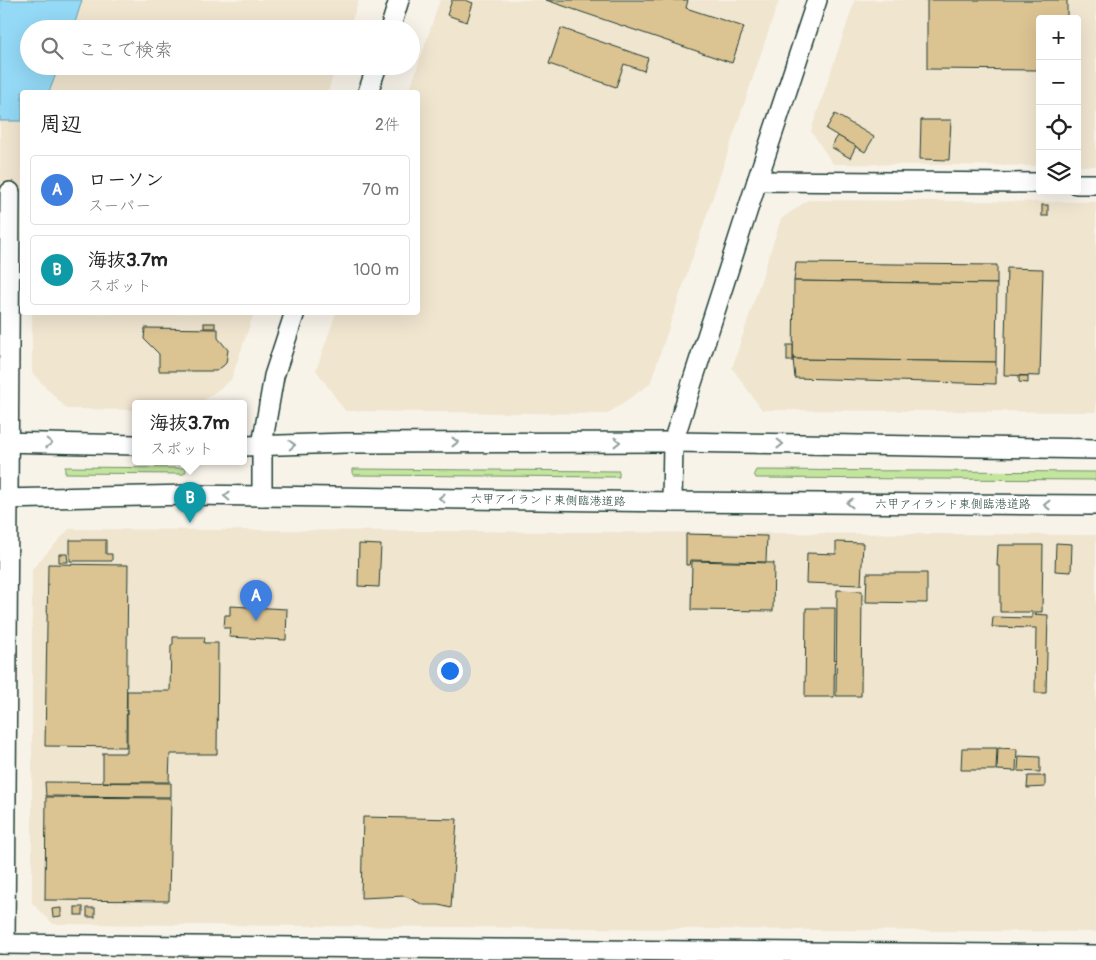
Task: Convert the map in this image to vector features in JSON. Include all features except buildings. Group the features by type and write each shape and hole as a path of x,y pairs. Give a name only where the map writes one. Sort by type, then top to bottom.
{"street":[{"path":"393,20 399,0"},
{"path":"672,502 673,442 817,0"},
{"path":"369,90 374,75"},
{"path":"757,181 1036,183"},
{"path":"1081,184 1096,184"},
{"path":"10,192 4,442 3,944 398,954 1096,955"},
{"path":"262,496 253,446 294,315"},
{"path":"4,442 132,445"},
{"path":"253,446 346,443 673,442 1096,449"},
{"name":"六甲アイランド東側臨港道路","path":"4,499 191,495 672,502 1096,505"}],"shaded area":[{"path":"82,0 359,0 352,20 76,20"},
{"path":"440,0 779,0 650,384 607,414 345,411 316,370 335,315 420,315 420,90 410,90 415,75 420,75 420,59"},
{"path":"855,0 1096,0 1096,166 1081,166 1081,15 1036,15 1036,166 833,164 811,131"},
{"path":"56,75 333,75 329,90 50,90"},
{"path":"0,121 20,121 20,191 0,192"},
{"path":"808,200 1096,202 1096,412 762,410 732,368 781,219"},
{"path":"32,315 253,315 231,380 204,400 132,400 132,410 67,409 32,373"},
{"path":"69,529 1096,535 1096,932 53,924 32,903 32,569"}],"green space":[{"path":"65,467 185,468 186,471 184,474 65,473"},
{"path":"353,469 619,471 619,477 353,475"},
{"path":"756,470 1096,472 1096,480 756,478 754,474"}],"water":[{"path":"0,0 82,0 76,20 20,20 20,75 56,75 50,90 20,90 20,121 0,121"}],"place":[{"name":"海抜3.7m","path":"190,523"},
{"name":"ローソン","path":"256,621"}]}
